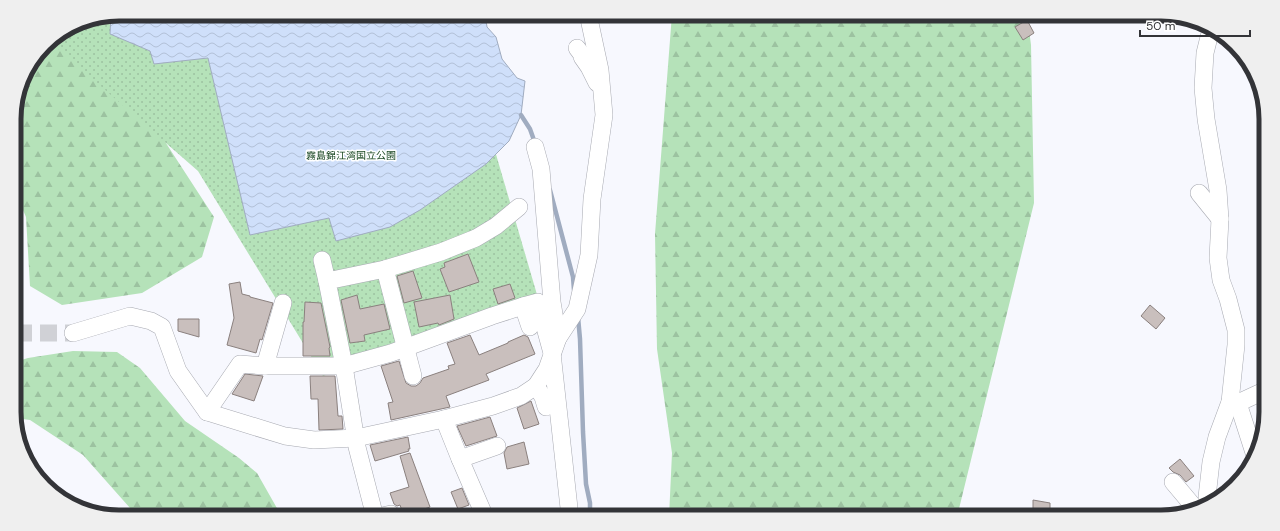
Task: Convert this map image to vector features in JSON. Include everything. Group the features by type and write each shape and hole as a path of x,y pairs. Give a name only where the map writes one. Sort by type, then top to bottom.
{"street":[{"path":"73,333 130,316 152,321 162,327 178,371 207,412 285,436 314,440 356,438 444,419 493,406 521,396 536,386 547,369 555,345 577,309 589,255 592,199 604,115 600,70 590,21"},
{"path":"1210,34 1204,53 1203,88 1206,119 1218,190 1220,219 1218,258 1221,280 1228,299 1236,330 1234,403 1252,448"},
{"path":"577,48 589,67 602,94"},
{"path":"535,147 541,169 569,510"},
{"path":"1199,193 1220,219"},
{"path":"327,281 385,269 441,252 476,238 496,226 519,207"},
{"path":"322,260 344,366 356,438 379,510"},
{"path":"385,269 413,376"},
{"path":"207,412 240,364 265,366 344,366 391,353 538,302 555,345"},
{"path":"265,366 283,303"},
{"path":"523,306 530,327"},
{"path":"536,386 543,397 546,407"},
{"path":"1207,498 1211,462 1217,437 1234,403 1259,393"},
{"path":"444,419 482,510"},
{"path":"460,459 497,446"},
{"path":"1173,482 1192,505"}],"green space":[{"name":"霧島錦江湾国立公園","path":"119,21 457,21 538,298 323,376 198,171 54,45 64,37 81,28 100,23"},
{"path":"671,21 1028,21 1031,45 1034,203 959,510 669,510 672,453 657,349 655,234"},
{"path":"58,42 110,57 214,217 202,257 142,293 62,305 30,286 26,217 21,205 21,112 24,93 28,81 37,64"},
{"path":"73,351 117,352 140,368 185,421 239,458 257,473 278,510 132,510 83,455 30,420 22,419 21,360"}],"water":[{"path":"119,21 486,21 487,27 496,37 502,59 517,78 525,81 521,115 509,141 486,164 420,210 390,227 336,241 329,218 250,235 208,58 154,64 150,51 110,34 111,22"}],"building":[{"path":"1028,21 1034,33 1023,40 1015,27"},
{"path":"468,254 479,282 449,292 440,269 445,267 444,263"},
{"path":"413,271 422,298 404,303 397,276"},
{"path":"240,282 242,294 273,303 262,340 260,339 256,353 227,345 234,318 229,284"},
{"path":"510,284 515,298 498,304 493,289"},
{"path":"357,295 360,309 384,304 390,329 364,335 365,341 350,343 341,300"},
{"path":"450,295 454,319 439,325 438,323 419,327 414,302"},
{"path":"305,302 321,303 330,347 330,356 303,356 303,322"},
{"path":"1150,305 1165,318 1156,329 1141,316"},
{"path":"178,319 199,319 199,337 178,331"},
{"path":"470,335 479,355 524,335 528,337 535,354 486,374 489,380 446,396 450,407 391,420 388,403 393,402 381,366 399,361 406,383 411,386 416,386 423,378 449,369 448,366 455,364 447,343"},
{"path":"245,374 263,376 254,401 232,394"},
{"path":"310,376 335,376 338,416 342,416 343,429 319,430 318,399 311,399"},
{"path":"531,401 539,424 524,429 517,408"},
{"path":"490,417 497,436 466,446 457,426"},
{"path":"408,437 409,451 375,461 370,445"},
{"path":"524,442 529,464 507,469 504,453 507,447"},
{"path":"410,453 430,507 421,510 402,510 400,505 397,506 394,504 390,493 409,487 400,456"},
{"path":"1180,459 1194,476 1186,482 1180,475 1173,472 1169,468"},
{"path":"462,488 469,505 458,509 451,492"},
{"path":"1033,500 1050,503 1050,510 1033,510"}],"waterway":[{"path":"521,115 530,129 535,143"},
{"path":"550,190 573,277 574,290"},
{"path":"578,317 586,484 590,510"}],"tunnel":[{"path":"21,333 73,333"}]}
